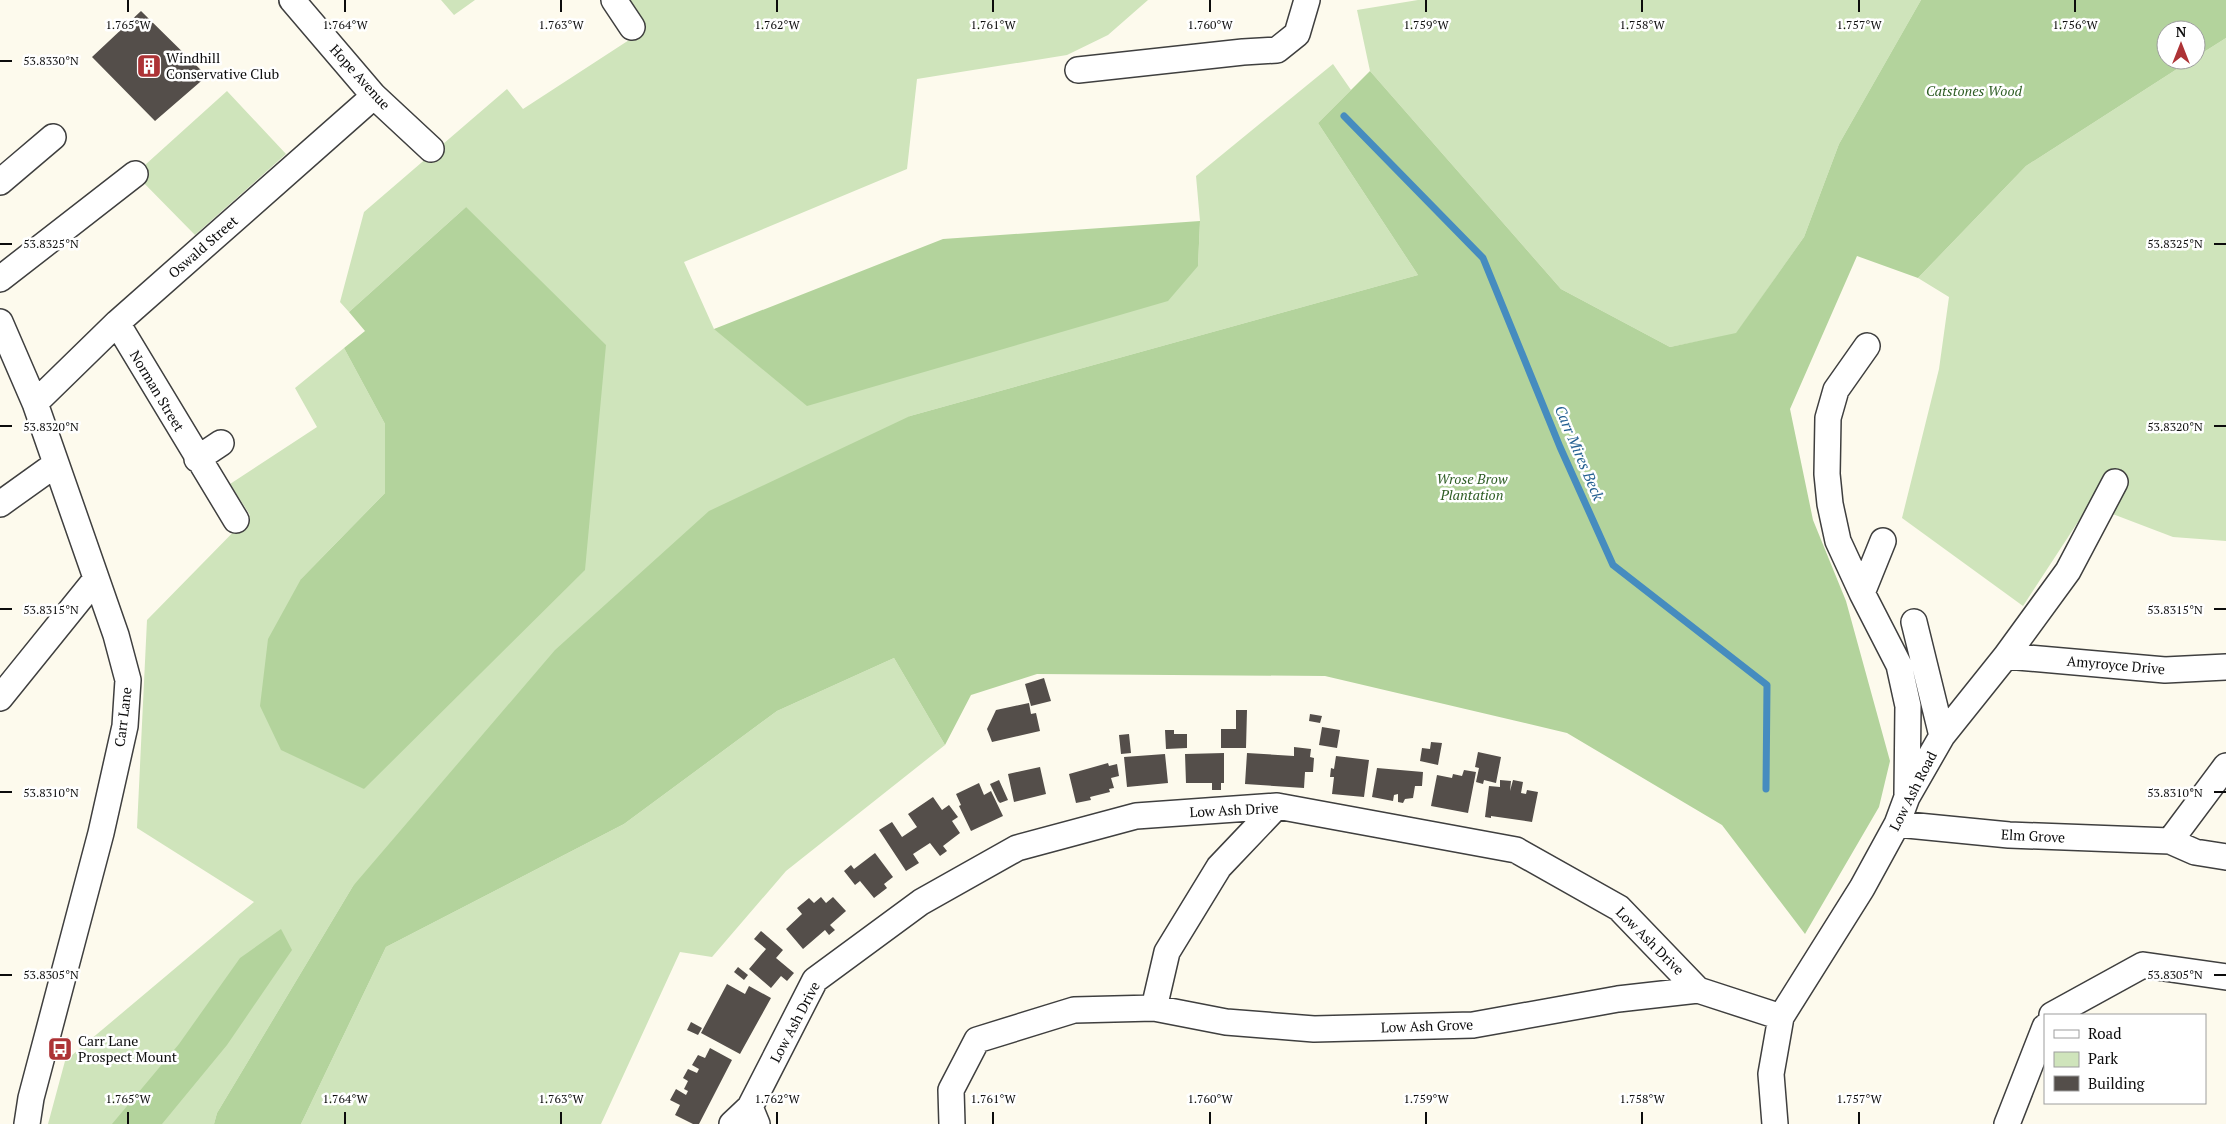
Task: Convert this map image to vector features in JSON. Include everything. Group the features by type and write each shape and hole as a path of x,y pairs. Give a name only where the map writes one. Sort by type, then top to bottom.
{"street":[{"name":"Hope Avenue","path":"292,0 374,96 431,149"},
{"path":"614,0 632,27"},
{"path":"1078,70 1277,50 1297,34 1307,0"},
{"name":"Oswald Street","path":"35,403 116,323 374,96"},
{"path":"0,182 53,137"},
{"path":"0,279 135,174"},
{"name":"Norman Street","path":"116,323 197,459 236,520"},
{"name":"Carr Lane","path":"3,336 35,403 116,634 128,680 125,726 101,833 31,1098 27,1124"},
{"path":"1867,346 1836,390 1828,418 1827,474 1830,504 1838,540 1862,593 1899,664 1908,706 1907,796"},
{"path":"197,459 222,443"},
{"path":"0,504 56,464"},
{"name":"Low Ash Road","path":"1775,1124 1771,1074 1782,1017 1828,945 1897,824 1907,796 1942,736 2006,656 2068,571 2115,482"},
{"path":"1862,593 1883,541"},
{"path":"0,698 96,579"},
{"path":"1914,622 1942,736"},
{"name":"Amyroyce Drive","path":"2006,656 2165,670 2226,667"},
{"path":"2170,842 2226,766"},
{"path":"1154,1008 1167,952 1220,867 1277,806"},
{"name":"Low Ash Drive","path":"732,1124 753,1116 815,980 921,902 1018,848 1136,816 1277,806 1516,850 1619,908 1698,990 1782,1017"},
{"name":"Elm Grove","path":"1897,824 2009,835 2170,842 2195,852 2226,857"},
{"path":"2054,1014 2143,966 2226,977"},
{"name":"Low Ash Grove","path":"952,1124 951,1090 977,1040 1074,1010 1154,1008 1226,1022 1314,1029 1473,1025 1618,999 1698,990"},
{"path":"2006,1124 2044,1029"}],"green space":[{"path":"441,0 475,0 454,15"},
{"path":"629,0 1148,0 1108,35 1067,55 917,79 907,169 684,262 714,329 1198,266 1200,221 1196,176 1333,64 1351,90 1318,123 1418,275 910,416 353,886 217,1113 214,1124 48,1124 65,1061 254,902 137,828 147,620 250,515 230,484 317,427 295,388 344,348 385,424 385,493 301,579 364,789 466,207 349,312 340,302 364,212 507,89 523,109 646,29"},
{"path":"1418,0 1921,0 1839,144 1804,237 1736,334 1670,347 1561,289 1370,71 1357,10"},
{"name":"Wrose Brow Plantation","path":"1921,0 2226,0 2226,38 2206,51 2206,20 2156,20 2156,70 2175,70 2026,166 1918,278 1857,256 1790,409 1813,520 1846,601 1890,761 1879,807 1805,934 1722,825 1567,733 1325,676 1037,674 971,695 945,745 894,658 777,711 624,824 386,947 301,1124 214,1124 217,1113 353,886 555,650 709,511 910,416 1418,275 1318,123 1370,71 1561,289 1670,347 1736,333 1804,237 1839,144"},
{"path":"2226,38 2226,541 2173,537 2089,505 2023,606 1902,518 1939,369 1949,297 1918,278 2026,166 2175,70 2206,70 2206,51"},
{"path":"227,91 286,154 195,235 135,174"},
{"path":"466,207 606,345 585,570 364,789 281,750 260,706 268,639 301,579 385,493 385,424 344,348 365,331 349,312"},
{"path":"1200,221 1198,266 1168,301 807,406 714,329 943,239"},
{"path":"894,658 945,745 786,871 712,957 680,952 601,1124 301,1124 386,947 624,824 777,711"},
{"path":"281,929 292,950 227,1045 162,1124 112,1124 179,1044 240,958"}],"building":[{"name":"Windhill Conservative Club","path":"141,11 207,76 155,121 92,57"},
{"path":"1044,678 1051,701 1031,706 1025,684"},
{"path":"1029,703 1031,714 1036,713 1040,731 992,742 987,729 996,710"},
{"path":"1236,710 1247,710 1246,748 1221,748 1221,729 1236,729"},
{"path":"1310,714 1322,716 1320,723 1309,721"},
{"path":"1322,727 1340,730 1337,748 1319,745"},
{"path":"1165,730 1174,730 1174,734 1187,734 1187,748 1166,749"},
{"path":"1129,734 1131,753 1121,754 1119,735"},
{"path":"1431,742 1442,743 1438,765 1420,761 1422,748 1430,749"},
{"path":"1294,747 1311,749 1310,757 1314,758 1313,772 1305,772 1304,788 1245,784 1247,753 1294,756"},
{"path":"1478,752 1501,757 1496,783 1484,780 1483,784 1476,782 1479,768 1475,767"},
{"path":"1224,753 1224,783 1221,783 1221,790 1212,790 1212,783 1186,783 1185,754"},
{"path":"1165,754 1168,783 1127,787 1124,757"},
{"path":"1336,756 1369,760 1364,797 1332,794 1334,777 1330,777 1331,768 1334,769"},
{"path":"1108,763 1109,766 1117,764 1119,776 1111,778 1114,788 1109,789 1110,792 1090,797 1091,800 1076,803 1069,774"},
{"path":"1040,767 1046,794 1014,802 1008,774"},
{"path":"1377,768 1423,772 1422,786 1415,786 1413,798 1405,799 1403,803 1398,802 1398,794 1394,795 1393,801 1372,797"},
{"path":"1464,770 1476,772 1468,813 1431,806 1437,775 1452,778 1453,774 1462,776"},
{"path":"999,780 1008,800 1000,803 990,784"},
{"path":"1500,780 1511,781 1510,791 1513,780 1523,782 1521,793 1526,794 1527,790 1538,792 1532,822 1491,816 1491,818 1485,817 1489,786 1500,787"},
{"path":"979,783 984,795 991,791 1003,816 971,831 959,806 961,805 956,794"},
{"path":"933,797 942,810 949,805 958,817 952,821 960,833 943,846 947,851 940,856 930,843 913,854 919,863 906,871 879,830 892,822 902,837 917,827 908,814"},
{"path":"875,853 893,877 884,884 887,888 874,898 860,881 855,885 844,871 851,865 854,869"},
{"path":"821,897 826,903 833,897 846,911 830,925 835,930 829,935 825,930 803,949 786,929 802,914 797,908 809,898 814,903"},
{"path":"761,931 783,950 776,958 794,973 787,981 781,976 771,988 749,969 766,949 754,939"},
{"path":"738,967 748,975 744,980 734,972"},
{"path":"727,984 745,994 749,986 771,998 740,1054 701,1033"},
{"path":"691,1022 702,1028 698,1035 687,1030"},
{"path":"710,1048 732,1060 699,1124 693,1124 675,1115 680,1105 670,1100 676,1089 686,1095 688,1091 684,1089 688,1081 683,1078 688,1069 697,1073 699,1069 692,1065 698,1055 705,1058"}],"waterway":[{"name":"Carr Mires Beck","path":"1344,116 1483,258 1560,447 1613,565 1767,685 1766,789"}],"place":[{"name":"Windhill Conservative Club","path":"149,66"},
{"name":"Carr Lane Prospect Mount","path":"60,1049"}],"park label":[{"name":"Catstones Wood","path":"1974,91"}]}
